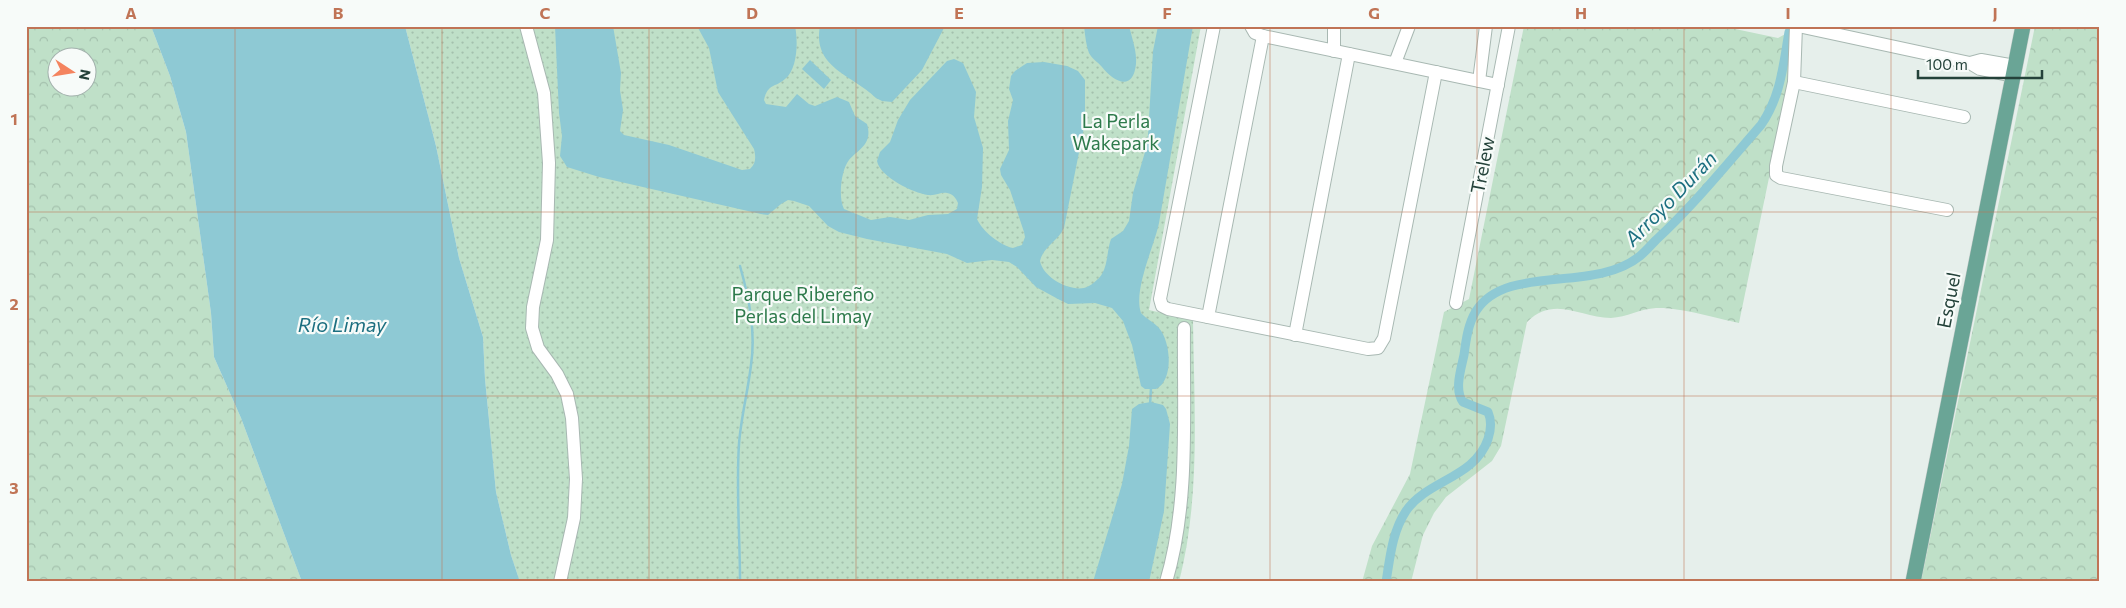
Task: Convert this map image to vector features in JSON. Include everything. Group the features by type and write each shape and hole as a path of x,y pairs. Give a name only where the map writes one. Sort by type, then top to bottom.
{"main road":[{"name":"Esquel","path":"1913,582 2023,26"}],"street":[{"path":"526,26 544,93 549,163 547,240 533,307 532,328 538,348 557,374 567,394 572,418 576,479 573,524 560,582"},
{"path":"1214,26 1160,301 1165,308 1208,317 1372,350 1381,346 1436,72"},
{"path":"1251,26 1255,33 1263,36 1498,84"},
{"path":"1334,26 1334,51"},
{"path":"1395,63 1408,26"},
{"path":"1479,81 1486,26"},
{"name":"Trelew","path":"1456,303 1509,26"},
{"path":"1947,210 1778,177 1775,171 1794,82 1797,26 1970,63 1980,69 2014,71"},
{"path":"1208,317 1263,36"},
{"path":"1295,334 1349,54"},
{"path":"1794,82 1964,118"},
{"path":"1166,582 1175,544 1182,482 1184,328"}],"green space":[{"path":"26,26 151,26 170,76 186,132 211,313 214,357 241,418 302,582 26,582"},
{"name":"Parque Ribereño Perlas del Limay","path":"405,26 1201,26 1149,310 1193,320 1195,451 1191,517 1179,582 520,582 511,555 496,492 485,379 483,337 459,258 436,146"},
{"path":"1524,26 1721,26 1778,38 1789,32 1789,81 1739,323 1665,308 1650,309 1611,318 1558,309 1537,314 1527,322 1501,446 1492,461 1446,497 1434,513 1423,535 1411,582 1362,582 1372,546 1410,474 1444,312 1469,299"},
{"path":"2035,26 2100,26 2100,582 1921,582"}],"water":[{"name":"Río Limay","path":"151,26 405,26 436,146 459,258 483,337 485,379 496,492 511,555 520,582 302,582 241,418 214,357 211,313 186,132 170,76"},
{"path":"555,26 613,26 621,73 620,90 623,110 620,131 624,135 669,145 742,170 750,169 753,165 755,158 754,149 718,92 709,48 697,26 795,26 797,46 795,62 785,79 770,88 764,100 766,104 786,107 797,94 809,104 815,106 837,97 849,102 855,116 867,124 868,137 864,145 849,160 844,170 841,191 842,204 844,209 871,220 890,217 909,220 928,215 948,214 957,209 958,203 951,194 928,195 906,188 884,173 877,161 880,152 890,142 898,120 910,100 947,61 954,59 963,63 976,92 974,117 983,148 982,187 977,219 979,224 992,237 1013,248 1022,245 1025,237 1010,190 1001,175 1000,169 1009,150 1008,121 1013,100 1009,89 1011,76 1027,63 1044,62 1067,66 1078,71 1085,80 1085,122 1064,228 1044,252 1040,261 1046,272 1057,282 1071,287 1084,288 1101,276 1111,239 1123,231 1129,221 1133,193 1148,135 1153,51 1158,26 1193,26 1159,223 1145,268 1139,304 1141,313 1159,328 1166,342 1169,360 1166,378 1156,389 1145,389 1141,386 1132,345 1123,321 1112,308 1095,303 1068,304 1036,287 1017,267 1009,262 992,260 967,263 947,254 839,232 828,226 809,206 794,201 788,200 768,215 761,214 599,177 567,167 560,156 562,136 559,113"},
{"path":"820,26 945,26 922,70 892,102 876,98 828,61 822,52 819,40"},
{"path":"1084,26 1129,26 1136,59 1134,73 1131,78 1122,82 1117,80 1092,57 1087,47"},
{"path":"810,60 831,80 824,89 802,69"},
{"path":"1151,402 1163,405 1170,424 1164,511 1149,582 1093,582 1122,484 1129,446 1132,409 1139,404"}],"waterway":[{"name":"Arroyo Durán","path":"1386,582 1395,536 1406,511 1426,492 1462,471 1473,462 1482,452 1488,439 1491,426 1488,412 1463,402 1459,392 1459,379 1468,332 1476,311 1490,296 1508,288 1529,283 1599,274 1621,267 1640,256 1697,199 1761,125 1777,92 1789,32"},
{"path":"740,266 749,302 753,340 751,365 741,424 738,461 740,582"},
{"path":"1150,405 1151,388"}],"park label":[{"name":"La Perla Wakepark","path":"1116,131"}]}
